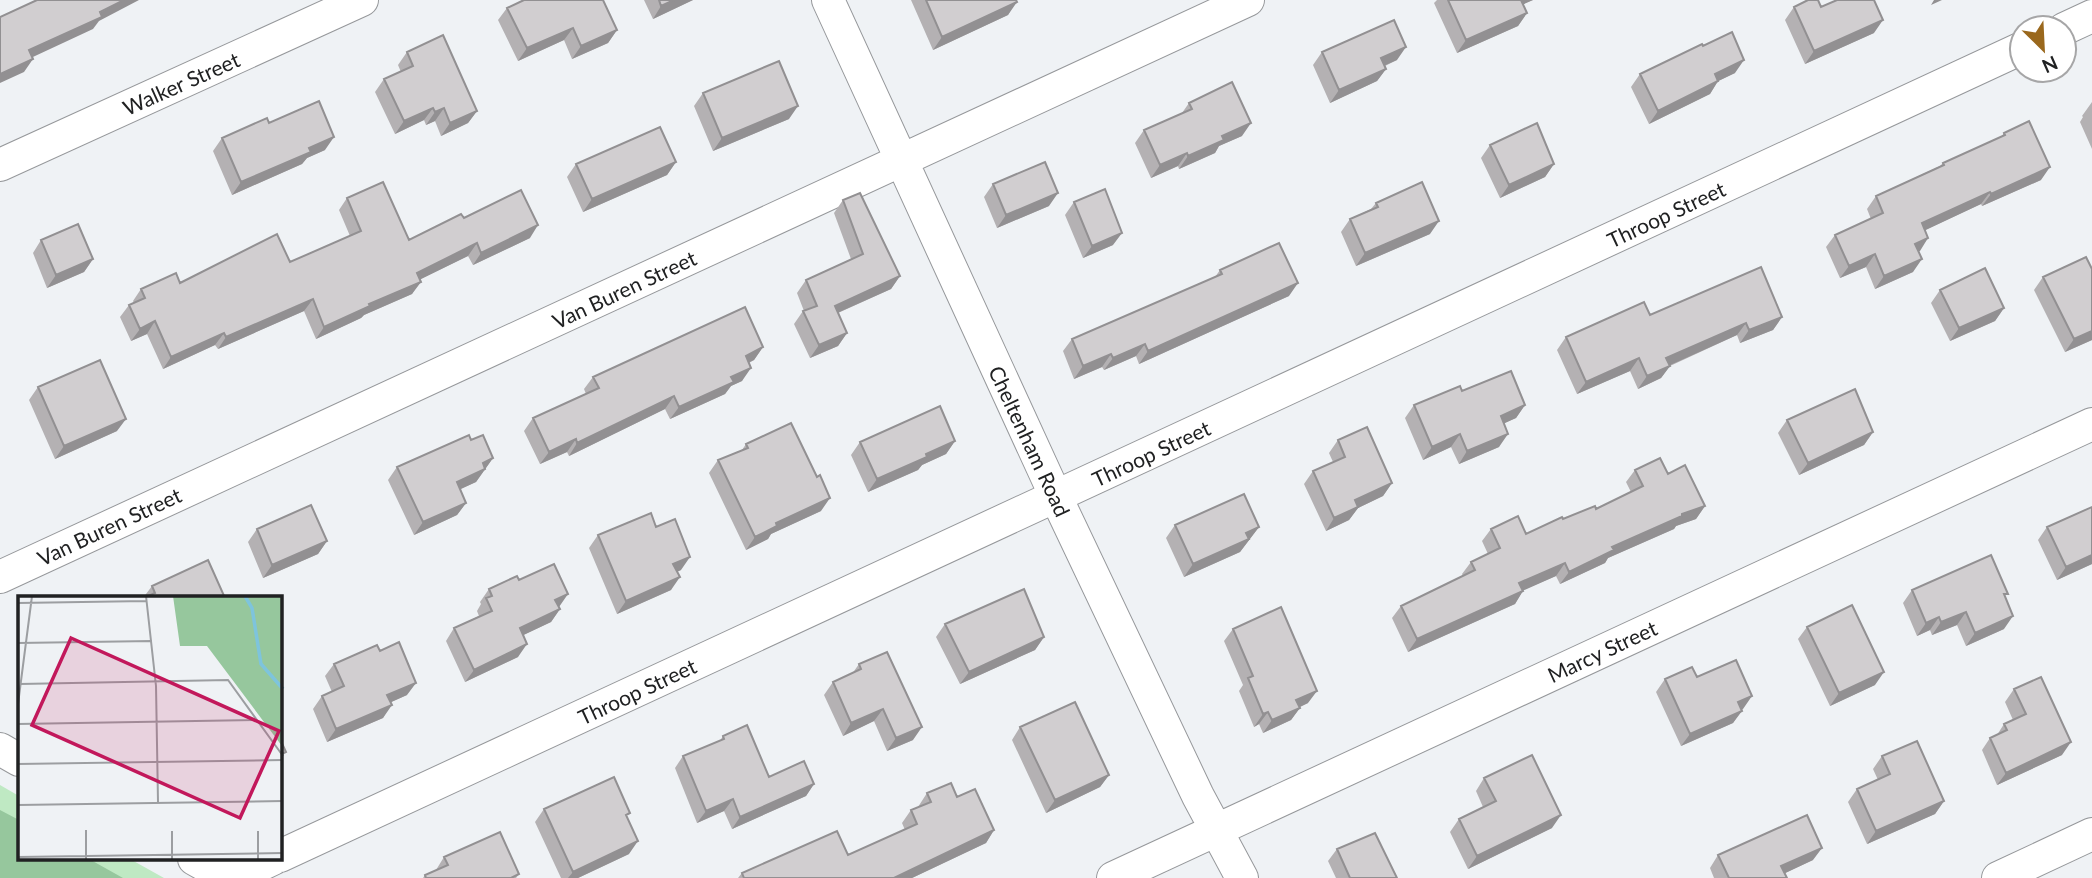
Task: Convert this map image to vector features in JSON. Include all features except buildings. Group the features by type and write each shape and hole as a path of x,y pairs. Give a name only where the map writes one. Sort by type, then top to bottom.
{"street":[{"name":"Walker Street","path":"0,165 362,0"},
{"name":"Cheltenham Road","path":"828,0 1056,497 1198,796 1242,878"},
{"name":"Van Buren Street","path":"0,577 1248,0"},
{"name":"Throop Street","path":"282,855 2008,55"},
{"name":"Marcy Street","path":"1112,878 2092,424"},
{"path":"0,749 18,759"},
{"path":"1998,878 2092,834"},
{"path":"196,860 231,878 271,860"}],"green space":[{"path":"0,785 18,795 18,860 132,860 164,878 0,878"},
{"path":"0,810 18,819 18,860 91,860 123,878 0,878"}]}
